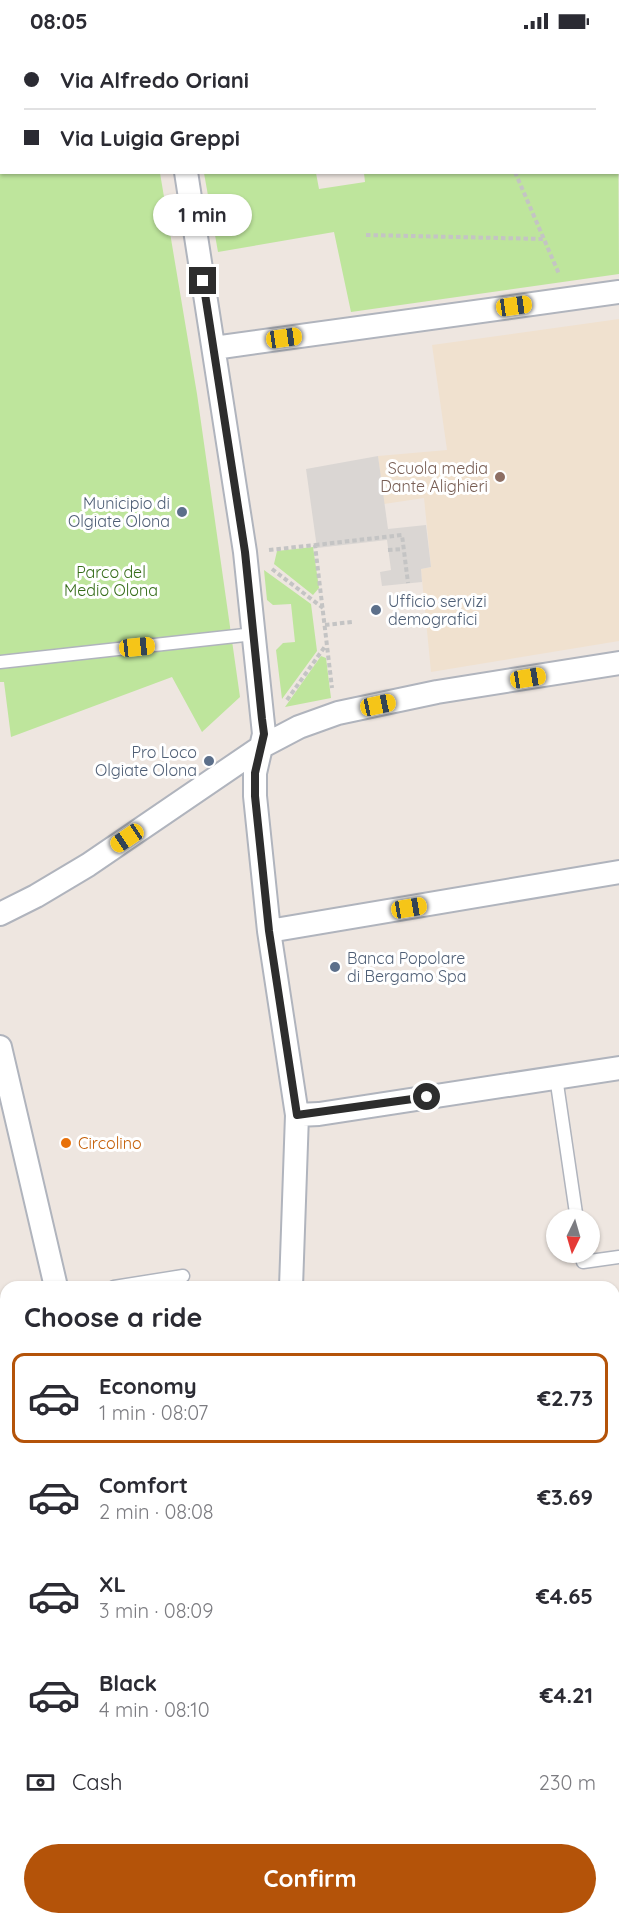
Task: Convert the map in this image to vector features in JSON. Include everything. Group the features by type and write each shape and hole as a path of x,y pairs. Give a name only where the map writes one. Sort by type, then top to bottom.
{"street":[{"path":"186,174 245,552 264,734 255,773 255,796 269,931 297,1115 291,1281"},
{"path":"214,348 619,292"},
{"path":"0,914 88,865 261,747 299,727 338,713 437,692 619,663"},
{"path":"269,931 619,872"},
{"path":"0,1047 55,1281"},
{"path":"297,1115 619,1068"}],"lane":[{"path":"0,662 254,634"},
{"path":"556,1077 575,1209"},
{"path":"600,1260 619,1257"},
{"path":"152,1281 183,1276"}],"path":[{"path":"516,174 562,283"},
{"path":"366,235 544,238"},
{"path":"258,551 402,535 408,583"},
{"path":"315,545 332,689"},
{"path":"388,550 404,549"},
{"path":"268,566 323,609"},
{"path":"325,625 352,622"},
{"path":"286,701 327,644"}],"shaded area":[{"name":"Scuola media Dante Alighieri","path":"619,319 619,641 431,672 421,569 431,567 424,498 384,504 378,456 447,450 432,345"},
{"path":"378,456 388,529 426,525 431,567 421,569 422,582 382,586 380,572 391,570 387,540 317,548 306,469"}],"green space":[{"name":"Parco del Medio Olona","path":"0,174 160,174 197,394 240,697 202,732 172,677 11,737 4,682 0,682"},
{"path":"204,174 316,174 319,189 365,182 364,174 618,174 619,274 351,312 334,232 218,252"},
{"path":"313,547 319,588 313,595 274,564 277,551"},
{"path":"264,570 311,604 317,651 282,699 276,650 283,643 295,642 291,604 273,605 267,600"},
{"path":"321,656 326,658 331,698 285,707"}],"place":[{"name":"Scuola media Dante Alighieri","path":"500,477"},
{"name":"Municipio di Olgiate Olona","path":"182,512"},
{"name":"Ufficio servizi demografici","path":"376,610"},
{"name":"Pro Loco Olgiate Olona","path":"209,761"},
{"name":"Banca Popolare di Bergamo Spa","path":"335,967"},
{"name":"Circolino","path":"66,1143"}],"route":[{"path":"203,281 245,552 264,734 256,765 255,796 269,931 297,1115 427,1097"}]}
